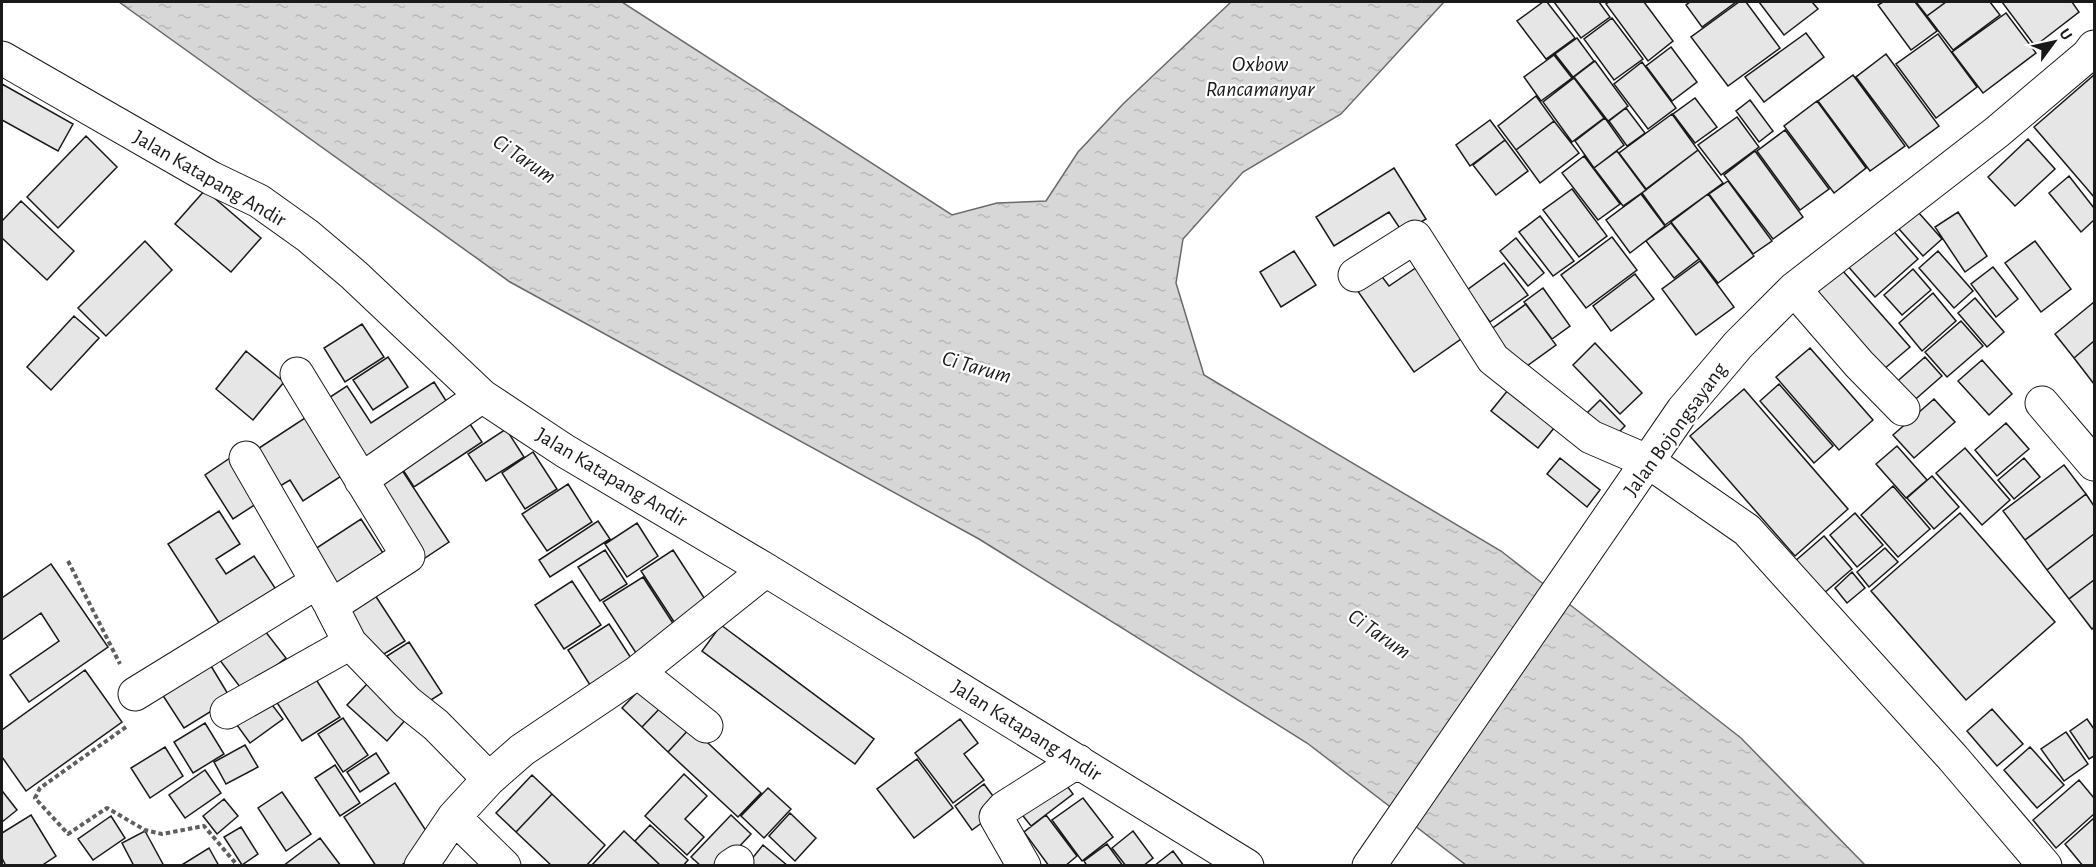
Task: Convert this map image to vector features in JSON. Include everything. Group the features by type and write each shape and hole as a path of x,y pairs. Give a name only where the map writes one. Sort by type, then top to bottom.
{"street":[{"name":"Jalan Bojongsayang","path":"1369,866 1683,410 1738,345 1794,289 1997,132 2088,55 2094,47"},
{"name":"Jalan Katapang Andir","path":"2,58 211,178 259,201 308,236 354,275 482,396 565,451 766,570 1247,866"},
{"path":"1355,275 1415,237 1493,359 1591,437 1649,462 1747,530 1953,758 2045,866"},
{"path":"1794,289 1859,364 1904,409"},
{"path":"135,694 324,594 408,556 297,374"},
{"path":"361,480 482,396"},
{"path":"2042,403 2094,464"},
{"path":"246,458 350,643 407,702 436,725 489,779"},
{"path":"421,866 454,817 489,779 522,750 638,672 766,570"},
{"path":"227,712 350,643"},
{"path":"638,672 706,726"},
{"path":"1024,866 996,817 1004,808 1078,760"},
{"path":"454,817 504,866"}],"path":[{"path":"68,561 135,694 141,701 145,714 40,788 35,798 68,834 107,808 145,830 162,834 204,826 238,866"}],"water":[{"path":"119,2 622,2 952,215 997,203 1046,201 1078,152 1123,104 1231,2 1444,2 1341,114 1243,172 1183,239 1176,283 1204,375 1501,551 1741,738 1865,865 1466,865 1307,743 979,539 510,282"}],"building":[{"path":"1543,2 1547,2 1575,38 1546,59 1517,21"},
{"path":"1554,2 1599,2 1610,17 1581,38"},
{"path":"1609,2 1644,2 1673,41 1648,61 1606,4"},
{"path":"1690,2 1736,2 1702,27 1686,5"},
{"path":"1739,2 1746,2 1780,48 1728,86 1691,37"},
{"path":"1759,2 1812,2 1818,9 1784,35"},
{"path":"1883,2 1915,2 1937,31 1911,50 1878,5"},
{"path":"1916,2 1946,2 1927,16"},
{"path":"1946,2 1990,2 2000,15 1953,50 1927,16"},
{"path":"2002,2 2072,2 2079,12 2035,46"},
{"path":"2006,13 2036,53 1983,93 1952,52"},
{"path":"1612,18 1643,59 1614,80 1584,39"},
{"path":"1806,33 1824,57 1764,102 1745,77"},
{"path":"1938,34 1977,87 1936,118 1896,64"},
{"path":"1577,38 1594,61 1573,77 1555,54"},
{"path":"1671,47 1697,82 1672,101 1646,66"},
{"path":"1886,54 1939,126 1909,148 1856,77"},
{"path":"1554,55 1572,78 1541,101 1524,77"},
{"path":"1595,61 1628,106 1608,121 1574,77"},
{"path":"1642,62 1676,108 1648,129 1614,84"},
{"path":"1853,75 1905,146 1870,171 1818,101"},
{"path":"2094,75 2094,197 2034,127"},
{"path":"1574,78 1604,118 1572,142 1543,102"},
{"path":"2,84 73,124 58,151 2,120"},
{"path":"1536,96 1554,121 1516,150 1498,126"},
{"path":"1695,98 1717,127 1695,143 1673,114"},
{"path":"1750,100 1773,131 1759,142 1736,111"},
{"path":"1817,101 1866,168 1834,193 1784,126"},
{"path":"1626,108 1645,133 1627,146 1609,121"},
{"path":"1672,114 1698,150 1646,189 1619,153"},
{"path":"1737,117 1759,147 1721,175 1698,145"},
{"path":"1605,118 1624,145 1594,168 1575,141"},
{"path":"1490,120 1505,140 1470,166 1456,145"},
{"path":"1554,121 1579,153 1540,183 1516,150"},
{"path":"1785,130 1829,189 1800,210 1757,151"},
{"path":"86,136 117,167 58,228 27,197"},
{"path":"2028,139 2055,169 2015,206 1988,177"},
{"path":"1505,140 1528,171 1496,195 1473,165"},
{"path":"1698,150 1723,183 1665,225 1642,193"},
{"path":"1617,151 1646,190 1623,206 1594,168"},
{"path":"1755,151 1803,217 1773,239 1724,175"},
{"path":"1584,156 1620,204 1598,220 1562,173"},
{"path":"1394,168 1426,219 1403,233 1389,212 1334,246 1316,217"},
{"path":"2069,176 2094,208 2094,220 2081,232 2049,193"},
{"path":"1728,181 1772,241 1753,254 1709,194"},
{"path":"1572,189 1607,236 1579,257 1543,210"},
{"path":"205,190 261,238 231,272 175,224"},
{"path":"1641,194 1665,226 1630,253 1606,220"},
{"path":"1708,194 1754,256 1718,283 1671,222"},
{"path":"21,201 74,251 47,280 2,238 2,221"},
{"path":"1911,204 1942,239 1923,256 1892,221"},
{"path":"1958,212 1987,256 1965,272 1935,227"},
{"path":"1540,216 1574,261 1553,276 1519,232"},
{"path":"1671,223 1699,259 1674,278 1646,241"},
{"path":"1889,226 1918,259 1875,297 1846,264"},
{"path":"1612,237 1637,270 1586,308 1561,275"},
{"path":"1516,238 1544,273 1528,286 1500,251"},
{"path":"145,241 172,270 106,336 78,308"},
{"path":"2035,241 2071,289 2041,312 2005,263"},
{"path":"1294,251 1316,285 1281,307 1260,272"},
{"path":"1938,251 1973,291 1954,308 1919,268"},
{"path":"1700,261 1734,307 1696,335 1662,289"},
{"path":"1423,263 1471,332 1414,372 1357,290 1380,274 1389,286"},
{"path":"1504,263 1528,295 1490,322 1467,290"},
{"path":"1993,267 2018,299 1996,317 1971,284"},
{"path":"1913,269 1931,290 1902,315 1884,295"},
{"path":"1842,270 1910,347 1877,375 1809,298"},
{"path":"1635,274 1654,299 1611,331 1593,306"},
{"path":"1543,288 1570,326 1552,339 1524,302"},
{"path":"1933,293 1956,321 1922,351 1899,323"},
{"path":"1975,298 2004,332 1987,347 1958,313"},
{"path":"2094,302 2094,341 2074,358 2055,334"},
{"path":"1526,304 1556,345 1520,371 1490,330"},
{"path":"74,316 99,338 51,390 27,367"},
{"path":"1961,321 1983,346 1947,377 1925,352"},
{"path":"362,324 384,357 345,382 324,348"},
{"path":"2094,341 2094,384 2074,358"},
{"path":"1595,343 1642,393 1620,414 1573,365"},
{"path":"1810,348 1873,420 1839,450 1776,377"},
{"path":"246,351 284,382 253,420 216,389"},
{"path":"388,357 408,387 373,410 353,380"},
{"path":"1925,357 1942,376 1910,404 1893,385"},
{"path":"1982,360 2012,394 1989,415 1958,381"},
{"path":"434,382 452,410 366,466 324,401 347,386 371,423"},
{"path":"1779,384 1833,446 1814,463 1760,401"},
{"path":"1744,389 1848,509 1795,556 1690,436"},
{"path":"1508,390 1554,428 1538,448 1491,411"},
{"path":"1934,399 1955,422 1914,458 1893,435"},
{"path":"1600,400 1625,426 1608,443 1583,417"},
{"path":"464,415 482,442 414,487 396,459"},
{"path":"308,416 346,473 303,501 290,480 280,486 256,450"},
{"path":"2006,423 2029,449 1997,476 1975,450"},
{"path":"506,429 524,457 486,481 468,454"},
{"path":"1897,446 1927,480 1906,498 1876,464"},
{"path":"1965,448 2010,500 1982,525 1936,473"},
{"path":"533,452 557,489 525,509 502,473"},
{"path":"233,456 262,500 233,519 205,475"},
{"path":"1560,458 1600,490 1587,507 1547,474"},
{"path":"2024,458 2040,477 2014,499 1998,480"},
{"path":"398,464 449,542 422,560 371,482"},
{"path":"2064,465 2086,494 2025,540 2003,511"},
{"path":"1932,476 1959,507 1934,529 1907,498"},
{"path":"568,484 592,522 547,551 522,514"},
{"path":"1893,486 1930,529 1898,557 1861,515"},
{"path":"2086,494 2094,506 2094,534 2047,570 2025,540"},
{"path":"219,511 240,544 216,559 226,574 254,556 277,591 221,626 168,544"},
{"path":"1855,513 1883,545 1857,567 1830,535"},
{"path":"1960,513 2055,622 1966,700 1871,591"},
{"path":"361,519 385,556 336,588 312,551"},
{"path":"598,521 610,539 550,577 539,560"},
{"path":"637,523 658,556 627,577 605,544"},
{"path":"2094,534 2094,580 2069,599 2047,570"},
{"path":"1824,536 1852,569 1823,594 1794,562"},
{"path":"1885,548 1898,562 1869,587 1857,572"},
{"path":"605,550 627,584 600,601 578,567"},
{"path":"673,550 712,610 680,631 641,571"},
{"path":"51,564 108,647 29,702 10,675 59,641 41,613 2,640 2,598"},
{"path":"1852,572 1865,588 1847,603 1835,588"},
{"path":"643,577 678,631 638,656 603,602"},
{"path":"2094,580 2094,627 2092,629 2069,599"},
{"path":"572,581 601,625 564,649 535,605"},
{"path":"373,592 405,641 371,662 340,613"},
{"path":"258,622 286,658 243,691 216,655"},
{"path":"609,624 631,658 590,685 568,650"},
{"path":"721,625 874,739 855,764 702,651"},
{"path":"409,642 442,693 420,707 387,656"},
{"path":"208,661 231,699 184,728 160,691"},
{"path":"85,670 122,722 26,791 2,757 2,730"},
{"path":"310,670 340,717 302,741 272,695"},
{"path":"368,683 407,718 387,741 347,705"},
{"path":"645,684 665,703 642,727 622,708"},
{"path":"266,697 283,719 250,743 234,721"},
{"path":"665,703 691,727 668,752 642,727"},
{"path":"1992,709 2023,744 1997,766 1967,731"},
{"path":"343,718 368,755 343,772 318,734"},
{"path":"960,719 978,743 964,754 984,780 953,803 915,753"},
{"path":"2087,719 2094,729 2094,756 2089,759 2070,731"},
{"path":"205,723 224,754 193,773 174,742"},
{"path":"691,727 761,793 738,817 668,752"},
{"path":"2066,732 2088,764 2064,781 2041,749"},
{"path":"245,745 258,767 226,784 214,762"},
{"path":"165,747 183,776 150,798 131,768"},
{"path":"2030,747 2064,785 2037,808 2004,770"},
{"path":"376,753 389,773 360,792 347,772"},
{"path":"917,759 953,808 914,838 877,789"},
{"path":"335,765 360,803 340,816 315,778"},
{"path":"205,770 221,793 185,818 169,795"},
{"path":"684,774 707,796 685,819 704,837 687,855 645,816"},
{"path":"532,775 552,794 516,832 496,813"},
{"path":"1059,775 1073,794 1031,826 1016,807"},
{"path":"2079,780 2094,798 2094,814 2056,848 2033,820"},
{"path":"395,783 434,843 400,866 376,866 344,817"},
{"path":"984,784 1002,808 972,830 955,806"},
{"path":"768,788 791,809 764,838 741,816"},
{"path":"282,792 311,834 286,851 258,808"},
{"path":"2,793 17,810 2,822"},
{"path":"552,794 605,845 586,866 552,866 516,832"},
{"path":"1083,798 1113,837 1082,861 1052,820"},
{"path":"224,799 238,816 217,834 203,816"},
{"path":"790,813 816,838 795,861 769,836"},
{"path":"31,815 56,856 41,866 6,866 2,858 2,833"},
{"path":"731,815 751,834 721,866 701,866 691,857"},
{"path":"1046,815 1077,856 1065,866 1049,866 1024,832"},
{"path":"111,816 125,838 93,860 78,839"},
{"path":"2094,818 2094,866 2083,866 2065,844"},
{"path":"650,825 688,860 683,866 661,866 635,841"},
{"path":"241,827 258,854 242,865 224,837"},
{"path":"145,831 164,866 134,866 122,843"},
{"path":"624,831 661,866 591,866"},
{"path":"1133,831 1153,858 1143,866 1126,866 1112,848"},
{"path":"320,838 341,866 283,866"},
{"path":"1107,844 1123,866 1087,866 1084,861"},
{"path":"763,845 788,866 746,866"},
{"path":"209,848 219,866 180,866"},
{"path":"1173,851 1184,866 1154,866"}],"water label":[{"name":"Oxbow Rancamanyar","path":"1260,76"},
{"name":"Ci Tarum","path":"525,158"},
{"name":"Ci Tarum","path":"977,366"},
{"name":"Ci Tarum","path":"1380,633"}]}
